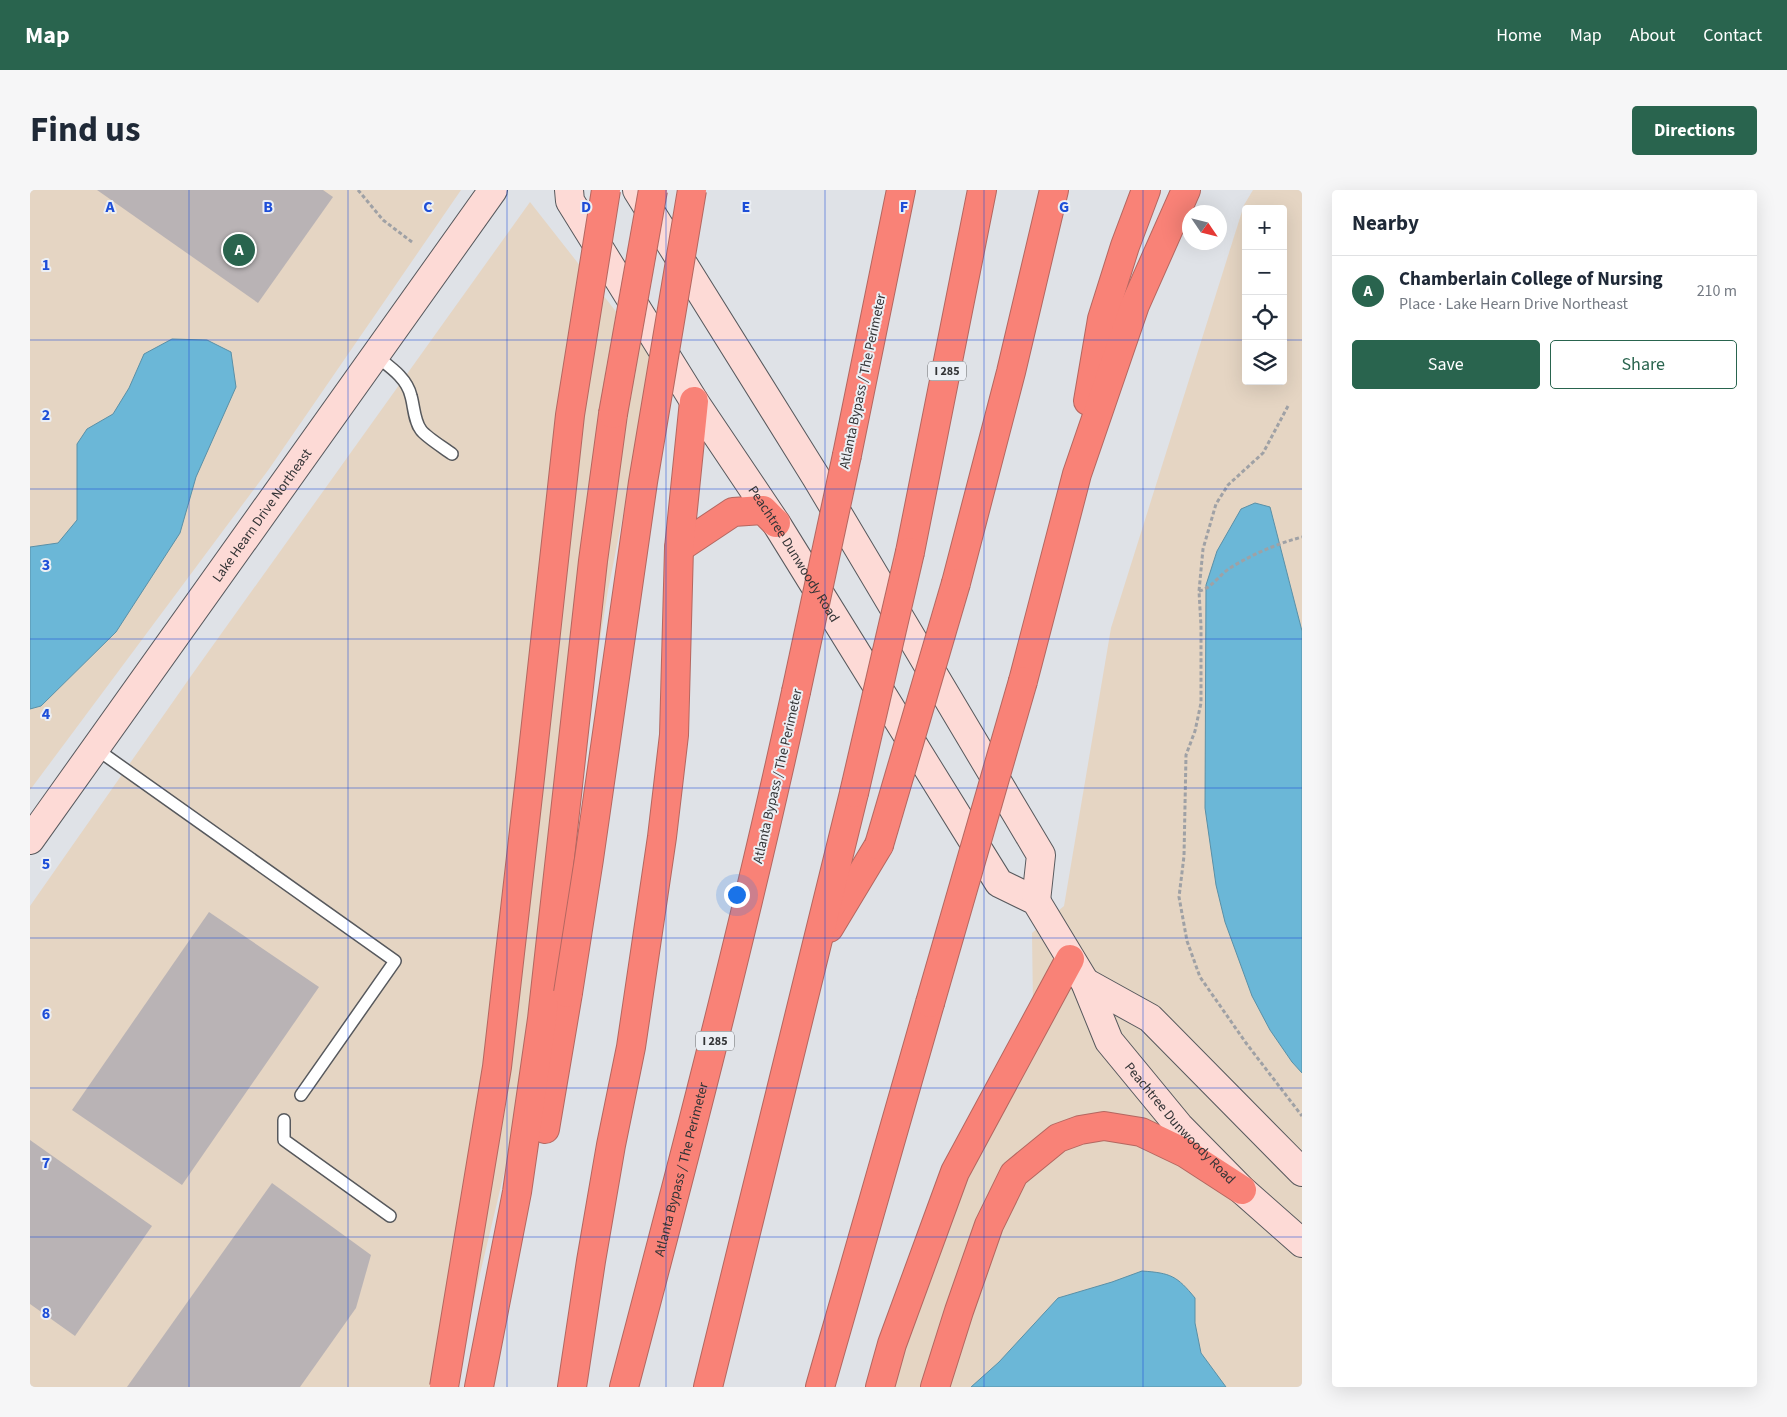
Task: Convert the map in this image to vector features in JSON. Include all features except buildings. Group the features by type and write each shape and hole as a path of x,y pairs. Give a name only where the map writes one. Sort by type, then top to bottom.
{"highway":[{"path":"444,1387 497,1067 570,415 606,190"},
{"path":"479,1387 517,1192 542,1019 592,571 613,414 653,190"},
{"path":"492,1387 538,1167 568,993 643,482 692,190"},
{"name":"Atlanta Bypass / The Perimeter","path":"624,1387 715,1038 776,784 847,455 901,190"},
{"name":"I 285","path":"708,1387 854,793 910,552 982,190"},
{"path":"815,951 880,845 956,583 1011,372 1054,190"},
{"path":"1077,474 1102,318 1125,246 1146,190"},
{"path":"820,1387 1023,681 1077,474 1134,305 1186,190"},
{"path":"572,1387 611,1145 631,1047 662,837 674,735 679,548 694,401"},
{"path":"679,548 733,512 764,510 776,523"},
{"path":"880,1387 892,1344 955,1172 1070,959"},
{"path":"935,1387 989,1226 1014,1174 1058,1138 1080,1130 1104,1126 1140,1132 1185,1153 1242,1190"}],"main road":[{"name":"Lake Hearn Drive Northeast","path":"30,840 494,190"},
{"name":"Peachtree Dunwoody Road","path":"569,190 570,201 694,401 776,523 999,883 1036,901 1085,982 1109,1040 1179,1126 1242,1190 1302,1243"},
{"path":"637,190 816,477 1041,855 1036,901"},
{"name":"Peachtree Dunwoody Road","path":"1085,982 1150,1018 1302,1172"}],"lane":[{"path":"376,356 400,376 407,385 420,430 452,454"},
{"path":"95,748 395,961 301,1095"},
{"path":"284,1120 284,1140 390,1216"}],"path":[{"path":"358,190 383,220 412,242"},
{"path":"1288,406 1263,453 1228,486 1216,504 1203,549 1199,591 1201,703 1195,731 1186,755 1184,856 1179,897 1187,941 1200,977 1214,1000 1302,1116"},
{"path":"1199,591 1205,589 1228,569 1269,547 1302,537"}],"shaded area":[{"path":"30,190 461,190 269,469 30,790"},
{"path":"1253,190 1302,190 1302,1387 868,1387 1033,1006 1032,933 1064,906 1111,628 1242,211 1242,385 1287,385 1287,205 1244,205"},
{"path":"530,202 654,360 608,590 537,1035 453,1387 30,1387 30,906 191,676"}],"water":[{"path":"172,339 207,340 231,352 236,387 196,477 180,533 116,632 41,706 30,709 30,547 58,543 77,520 77,444 87,429 113,414 129,388 144,354"},
{"path":"1255,503 1270,507 1302,631 1302,1073 1270,1030 1252,996 1225,922 1216,885 1205,808 1206,585 1217,551 1241,509"},
{"path":"1142,1271 1173,1277 1195,1298 1195,1323 1201,1353 1226,1387 971,1387 999,1362 1058,1298"}],"place":[{"name":"Chamberlain College of Nursing","path":"239,250"}]}
